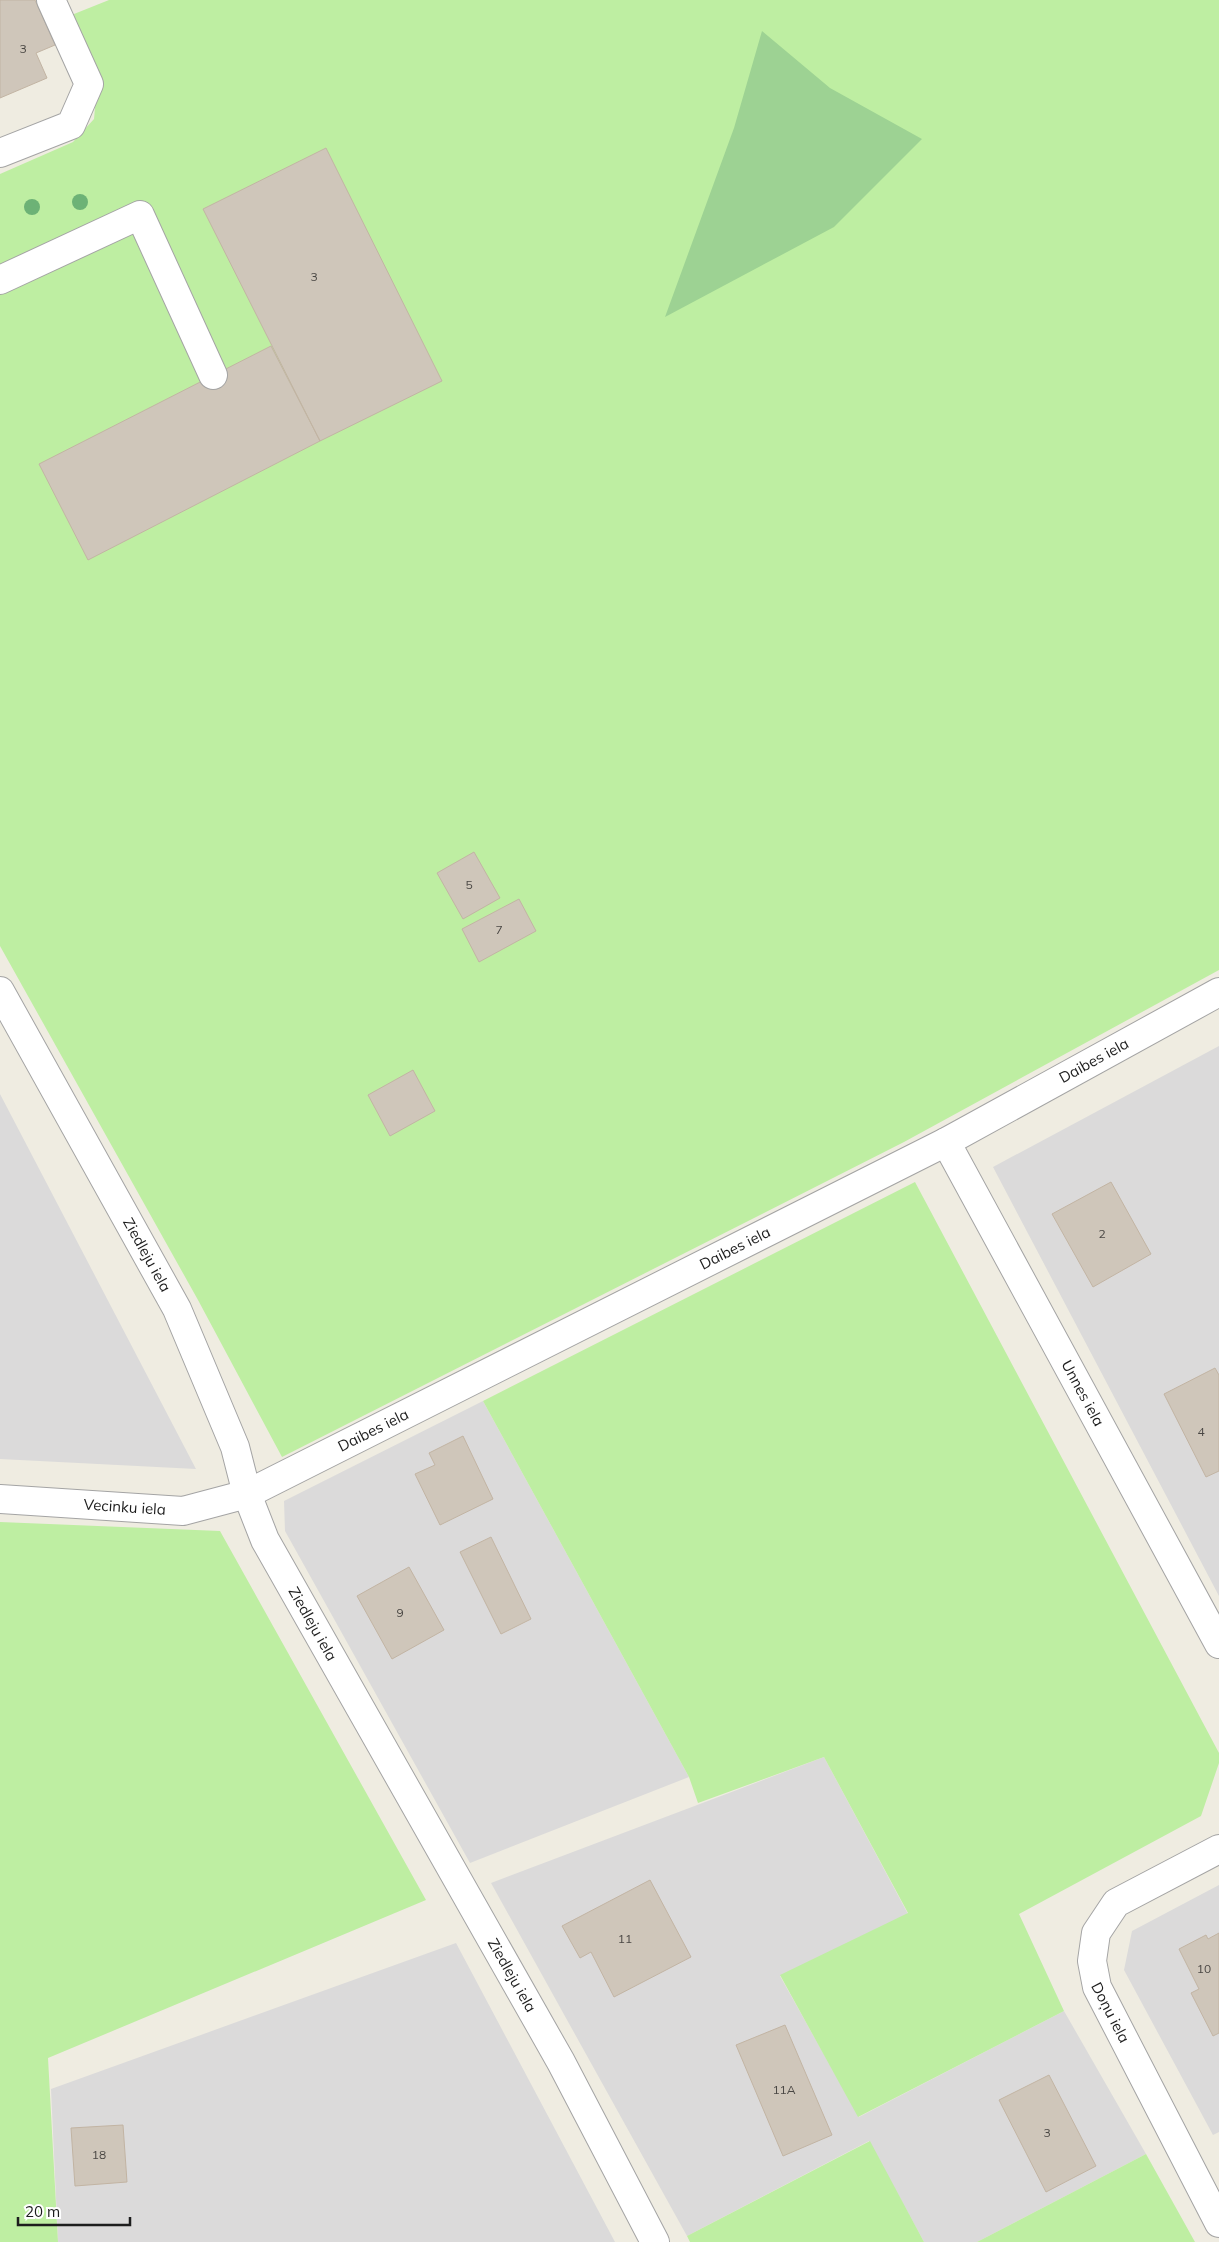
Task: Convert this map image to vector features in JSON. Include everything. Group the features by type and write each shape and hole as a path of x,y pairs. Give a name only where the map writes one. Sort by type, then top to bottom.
{"street":[{"path":"0,153 71,125 89,84 51,0"},
{"path":"0,280 140,214 213,375"},
{"name":"Ziedleju iela","path":"0,991 177,1310 235,1447 246,1494 265,1540 561,2062 655,2242"},
{"name":"Daibes iela","path":"246,1494 946,1142 1219,992"},
{"name":"Unnes iela","path":"946,1142 1219,1644"},
{"name":"Vecinku iela","path":"0,1499 183,1511 246,1494"},
{"name":"Doņu iela","path":"1219,1849 1116,1903 1096,1933 1092,1961 1096,1988 1219,2223"}],"shaded area":[{"path":"1219,1046 1219,1596 993,1167"},
{"path":"0,1094 196,1469 0,1459"},
{"path":"483,1401 689,1777 470,1863 285,1531 284,1501"},
{"path":"824,1757 908,1914 780,1976 859,2117 1064,2011 1146,2154 977,2242 924,2242 869,2141 687,2236 491,1883"},
{"path":"1219,1885 1219,2132 1213,2135 1124,1970 1132,1931"},
{"path":"456,1943 615,2242 58,2242 51,2089"}],"green space":[{"path":"109,0 1219,0 1219,970 904,1142 282,1457 198,1300 0,946 0,174 73,142 94,119 97,85 69,16"},
{"path":"762,31 830,88 922,139 834,227 665,317 734,128"},
{"path":"915,1182 1219,1753 1219,1763 1201,1816 1019,1914 1064,2011 858,2117 780,1975 908,1913 824,1757 698,1803 689,1777 483,1401"},
{"path":"0,1522 220,1531 426,1900 48,2058 58,2242 0,2242"},
{"path":"870,2141 924,2242 690,2242 687,2236"},
{"path":"1146,2154 1195,2242 977,2242"}],"building":[{"path":"0,0 35,0 55,45 36,53 47,78 0,98"},
{"path":"326,148 442,381 320,441 203,209"},
{"path":"271,346 320,441 88,560 39,464"},
{"path":"474,852 500,898 463,919 437,873"},
{"path":"519,899 536,931 479,962 462,929"},
{"path":"413,1070 435,1111 390,1136 368,1095"},
{"path":"1111,1182 1151,1254 1093,1287 1052,1214"},
{"path":"1215,1368 1219,1375 1219,1471 1206,1477 1164,1394"},
{"path":"463,1436 493,1499 440,1525 415,1474 435,1465 429,1453"},
{"path":"491,1537 531,1619 501,1634 460,1552"},
{"path":"409,1567 444,1630 392,1659 357,1596"},
{"path":"650,1880 691,1957 614,1997 591,1952 580,1958 562,1926"},
{"path":"1219,1933 1219,2033 1213,2036 1191,1993 1199,1989 1179,1949 1206,1935 1208,1939"},
{"path":"785,2025 832,2135 783,2156 736,2045"},
{"path":"1049,2075 1096,2166 1046,2192 999,2100"},
{"path":"123,2125 127,2182 75,2186 71,2128"}]}
